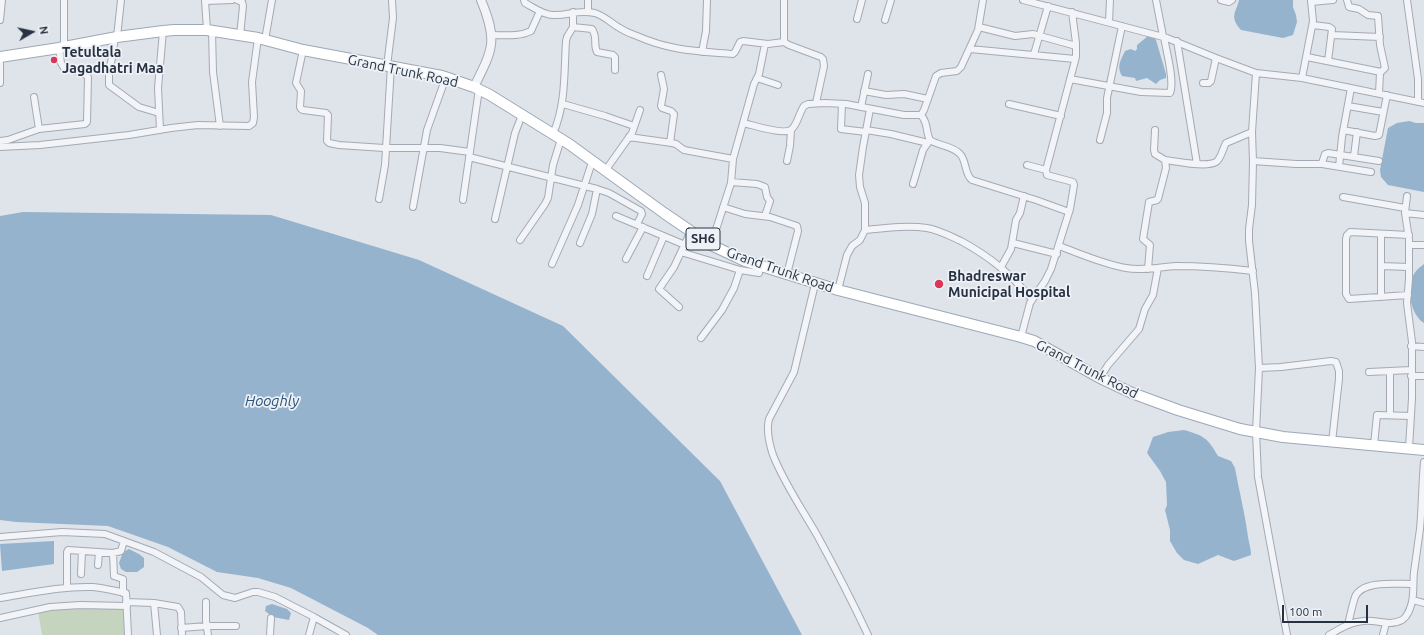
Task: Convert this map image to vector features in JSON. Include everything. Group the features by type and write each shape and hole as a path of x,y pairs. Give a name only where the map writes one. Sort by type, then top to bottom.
{"main road":[{"name":"Grand Trunk Road","path":"0,57 62,48 116,37 163,31 209,31 262,39 303,50 446,77 477,88 557,136 711,245 745,261 815,284 1021,337 1034,342 1100,378 1152,401 1215,421 1256,432 1283,437 1424,450"}],"street":[{"path":"0,20 2,0"},
{"path":"0,141 8,140 39,129 85,124 88,120 88,77 64,68 61,63 64,0"},
{"path":"121,0 116,37 109,71 109,85 139,106 159,112"},
{"path":"220,126 206,1 232,0"},
{"path":"237,0 242,2 243,6 240,36"},
{"path":"0,147 40,145 129,136 198,125 249,126 253,123 254,118 252,82 272,0"},
{"path":"379,199 387,148 389,66 393,18 392,0"},
{"path":"463,200 477,88 490,53 492,35 481,0"},
{"path":"524,0 525,3 551,15 573,12 588,12 607,18 619,28 652,43 671,48 733,54 740,42 743,41 765,44 784,42 823,59 824,66 816,103"},
{"path":"588,0 588,12"},
{"path":"702,52 707,24 707,0"},
{"path":"784,0 784,42"},
{"path":"857,19 862,0"},
{"path":"885,20 891,0"},
{"path":"921,115 936,76 941,73 959,70 979,27 983,0"},
{"path":"1023,0 1050,4 1072,12 1163,37 1256,73 1302,78 1421,102 1421,78 1407,0"},
{"path":"1109,22 1110,0"},
{"path":"1070,79 1149,93 1170,93 1172,88 1171,78 1156,0"},
{"path":"1221,0 1229,2 1232,0"},
{"path":"1302,78 1313,25 1311,1 1333,0"},
{"path":"1346,0 1350,7 1359,9 1368,15 1377,15 1385,68 1381,72 1379,93"},
{"path":"1034,54 1050,4"},
{"path":"492,35 524,34 531,31 540,11"},
{"path":"520,240 546,204 548,198 558,122 565,84 566,41 573,27 573,12"},
{"path":"1021,337 1027,310 1032,299 1049,275 1057,254 1069,212 1073,188 1073,182 1047,175 1046,170 1076,59 1072,12"},
{"path":"1313,25 1330,27 1332,29 1328,61"},
{"path":"1100,140 1107,113 1107,98 1122,26"},
{"path":"573,27 592,29 596,36 597,52 613,55 615,57 615,70"},
{"path":"979,27 1015,36 1028,34 1039,36 1076,46"},
{"path":"160,130 158,88 163,31"},
{"path":"1332,35 1380,37"},
{"path":"1177,42 1197,164"},
{"path":"711,245 731,182 733,159 760,68 765,44"},
{"path":"970,49 1076,59"},
{"path":"303,50 296,83 301,91 300,108 304,110 326,113 328,115 329,143 387,148 424,148 469,154 507,167 585,185 609,193 638,209 642,214 640,226 626,259"},
{"path":"1307,57 1381,72"},
{"path":"1204,83 1209,83 1210,81 1216,58"},
{"path":"0,63 0,83"},
{"path":"1256,73 1252,132 1252,205 1249,229 1255,293 1259,368 1256,432 1258,477 1287,635"},
{"path":"861,107 868,74"},
{"path":"661,75 664,88 662,108 673,112 674,114 670,143"},
{"path":"413,206 430,118 446,77"},
{"path":"757,78 778,85"},
{"path":"1338,167 1351,88"},
{"path":"864,91 886,95 904,94 928,99"},
{"path":"1343,130 1375,136 1379,135 1387,95"},
{"path":"34,97 39,129"},
{"path":"787,161 791,130 804,106 816,103 842,104 904,115 921,115 926,120 929,142 923,150 913,184"},
{"path":"562,104 634,126"},
{"path":"842,104 841,129 891,134 929,142 959,152 963,158 968,176 972,180 1069,212"},
{"path":"1009,104 1061,116"},
{"path":"1348,106 1383,112"},
{"path":"838,290 847,255 852,246 860,240 865,230 865,203 859,181 870,109"},
{"path":"605,171 629,137 640,110"},
{"path":"495,219 507,167 522,115"},
{"path":"743,123 771,130 791,130"},
{"path":"1155,130 1155,154 1165,160 1197,164 1216,162 1226,143 1252,132"},
{"path":"1354,156 1358,132"},
{"path":"629,137 676,144 684,150 733,159"},
{"path":"1322,164 1325,154 1340,154 1379,160"},
{"path":"1148,269 1150,245 1143,239 1146,216 1149,202 1158,199 1166,168 1165,160"},
{"path":"1253,161 1322,164 1371,172"},
{"path":"552,264 575,212 592,162"},
{"path":"1027,164 1046,170"},
{"path":"731,182 757,184 765,188 766,197 770,201 765,216"},
{"path":"580,243 592,214 597,189"},
{"path":"1001,267 1013,243 1016,220 1020,213 1024,196"},
{"path":"1407,196 1405,211 1409,235 1408,311 1411,346 1411,416 1409,448"},
{"path":"1343,197 1424,215"},
{"path":"723,207 745,214 765,216 794,225 798,228 787,274"},
{"path":"616,216 685,245"},
{"path":"865,230 919,228 935,230 950,236 972,247 1001,267 1032,299"},
{"path":"679,307 659,289 685,245 691,231"},
{"path":"1408,295 1352,299 1347,298 1346,239 1348,233 1353,232 1409,235"},
{"path":"1381,234 1381,297"},
{"path":"647,276 664,236"},
{"path":"1013,243 1057,254"},
{"path":"1409,245 1424,245"},
{"path":"1059,246 1107,264 1125,268 1148,269 1176,266 1220,267 1253,271"},
{"path":"681,252 740,270 759,273 760,266"},
{"path":"1381,266 1409,266"},
{"path":"1100,378 1108,365 1139,329 1145,309 1153,295 1158,268"},
{"path":"701,338 722,310 734,288 740,270"},
{"path":"815,284 794,372 769,419 768,433 773,455 868,635"},
{"path":"1411,346 1424,347"},
{"path":"1259,368 1332,361 1336,362 1339,378 1332,442"},
{"path":"1390,371 1390,415"},
{"path":"1369,372 1390,371 1424,376"},
{"path":"1374,445 1376,416 1378,414 1411,416"},
{"path":"1329,635 1348,624 1365,620 1395,623 1401,621 1409,611 1413,600 1413,584 1423,506 1424,462"},
{"path":"0,537 62,532 105,534 154,552 201,577 223,595 236,598 258,592 275,597 346,635"},
{"path":"67,588 67,552 71,550 113,553 121,551 124,541"},
{"path":"81,574 82,551"},
{"path":"98,565 99,552"},
{"path":"113,553 114,576 123,579 123,593"},
{"path":"1348,624 1355,597 1365,587 1377,585 1413,584"},
{"path":"0,598 67,588 94,587 126,593 128,635"},
{"path":"1413,600 1424,603"},
{"path":"206,602 208,635"},
{"path":"154,603 157,635"},
{"path":"0,618 50,607 154,603 179,608 181,612 182,635"},
{"path":"309,635 314,617"},
{"path":"270,635 271,618"},
{"path":"1383,635 1386,623"},
{"path":"181,628 236,626"}],"green space":[{"path":"79,607 125,608 126,635 42,635 38,611"}],"water":[{"path":"1239,0 1293,0 1293,7 1297,22 1293,35 1283,38 1241,30 1234,18"},
{"path":"1148,36 1154,37 1156,40 1166,74 1166,78 1160,80 1156,84 1147,78 1136,81 1135,78 1122,76 1119,69 1125,51 1131,49 1135,51 1137,49 1137,45"},
{"path":"1409,121 1424,123 1424,192 1388,185 1381,177 1380,170 1388,128 1397,123"},
{"name":"Hooghly","path":"23,212 271,215 419,260 563,326 720,481 802,635 378,635 368,628 291,588 258,578 217,572 168,547 108,526 0,520 0,216"},
{"path":"1424,264 1424,323 1419,319 1413,308 1410,288 1413,276"},
{"path":"1184,430 1204,438 1208,441 1218,456 1231,461 1235,468 1251,555 1234,561 1218,555 1198,564 1184,560 1177,553 1170,541 1170,530 1165,510 1167,505 1166,482 1147,453 1153,437 1168,432"},
{"path":"54,541 54,564 2,571 0,544"},
{"path":"129,549 144,558 144,567 137,572 126,572 121,569 119,563 123,552"},
{"path":"272,604 287,609 291,613 289,620 273,617 265,611 266,606"}],"place":[{"name":"Tetultala Jagadhatri Maa","path":"54,60"},
{"name":"Bhadreswar Municipal Hospital","path":"939,284"}]}
